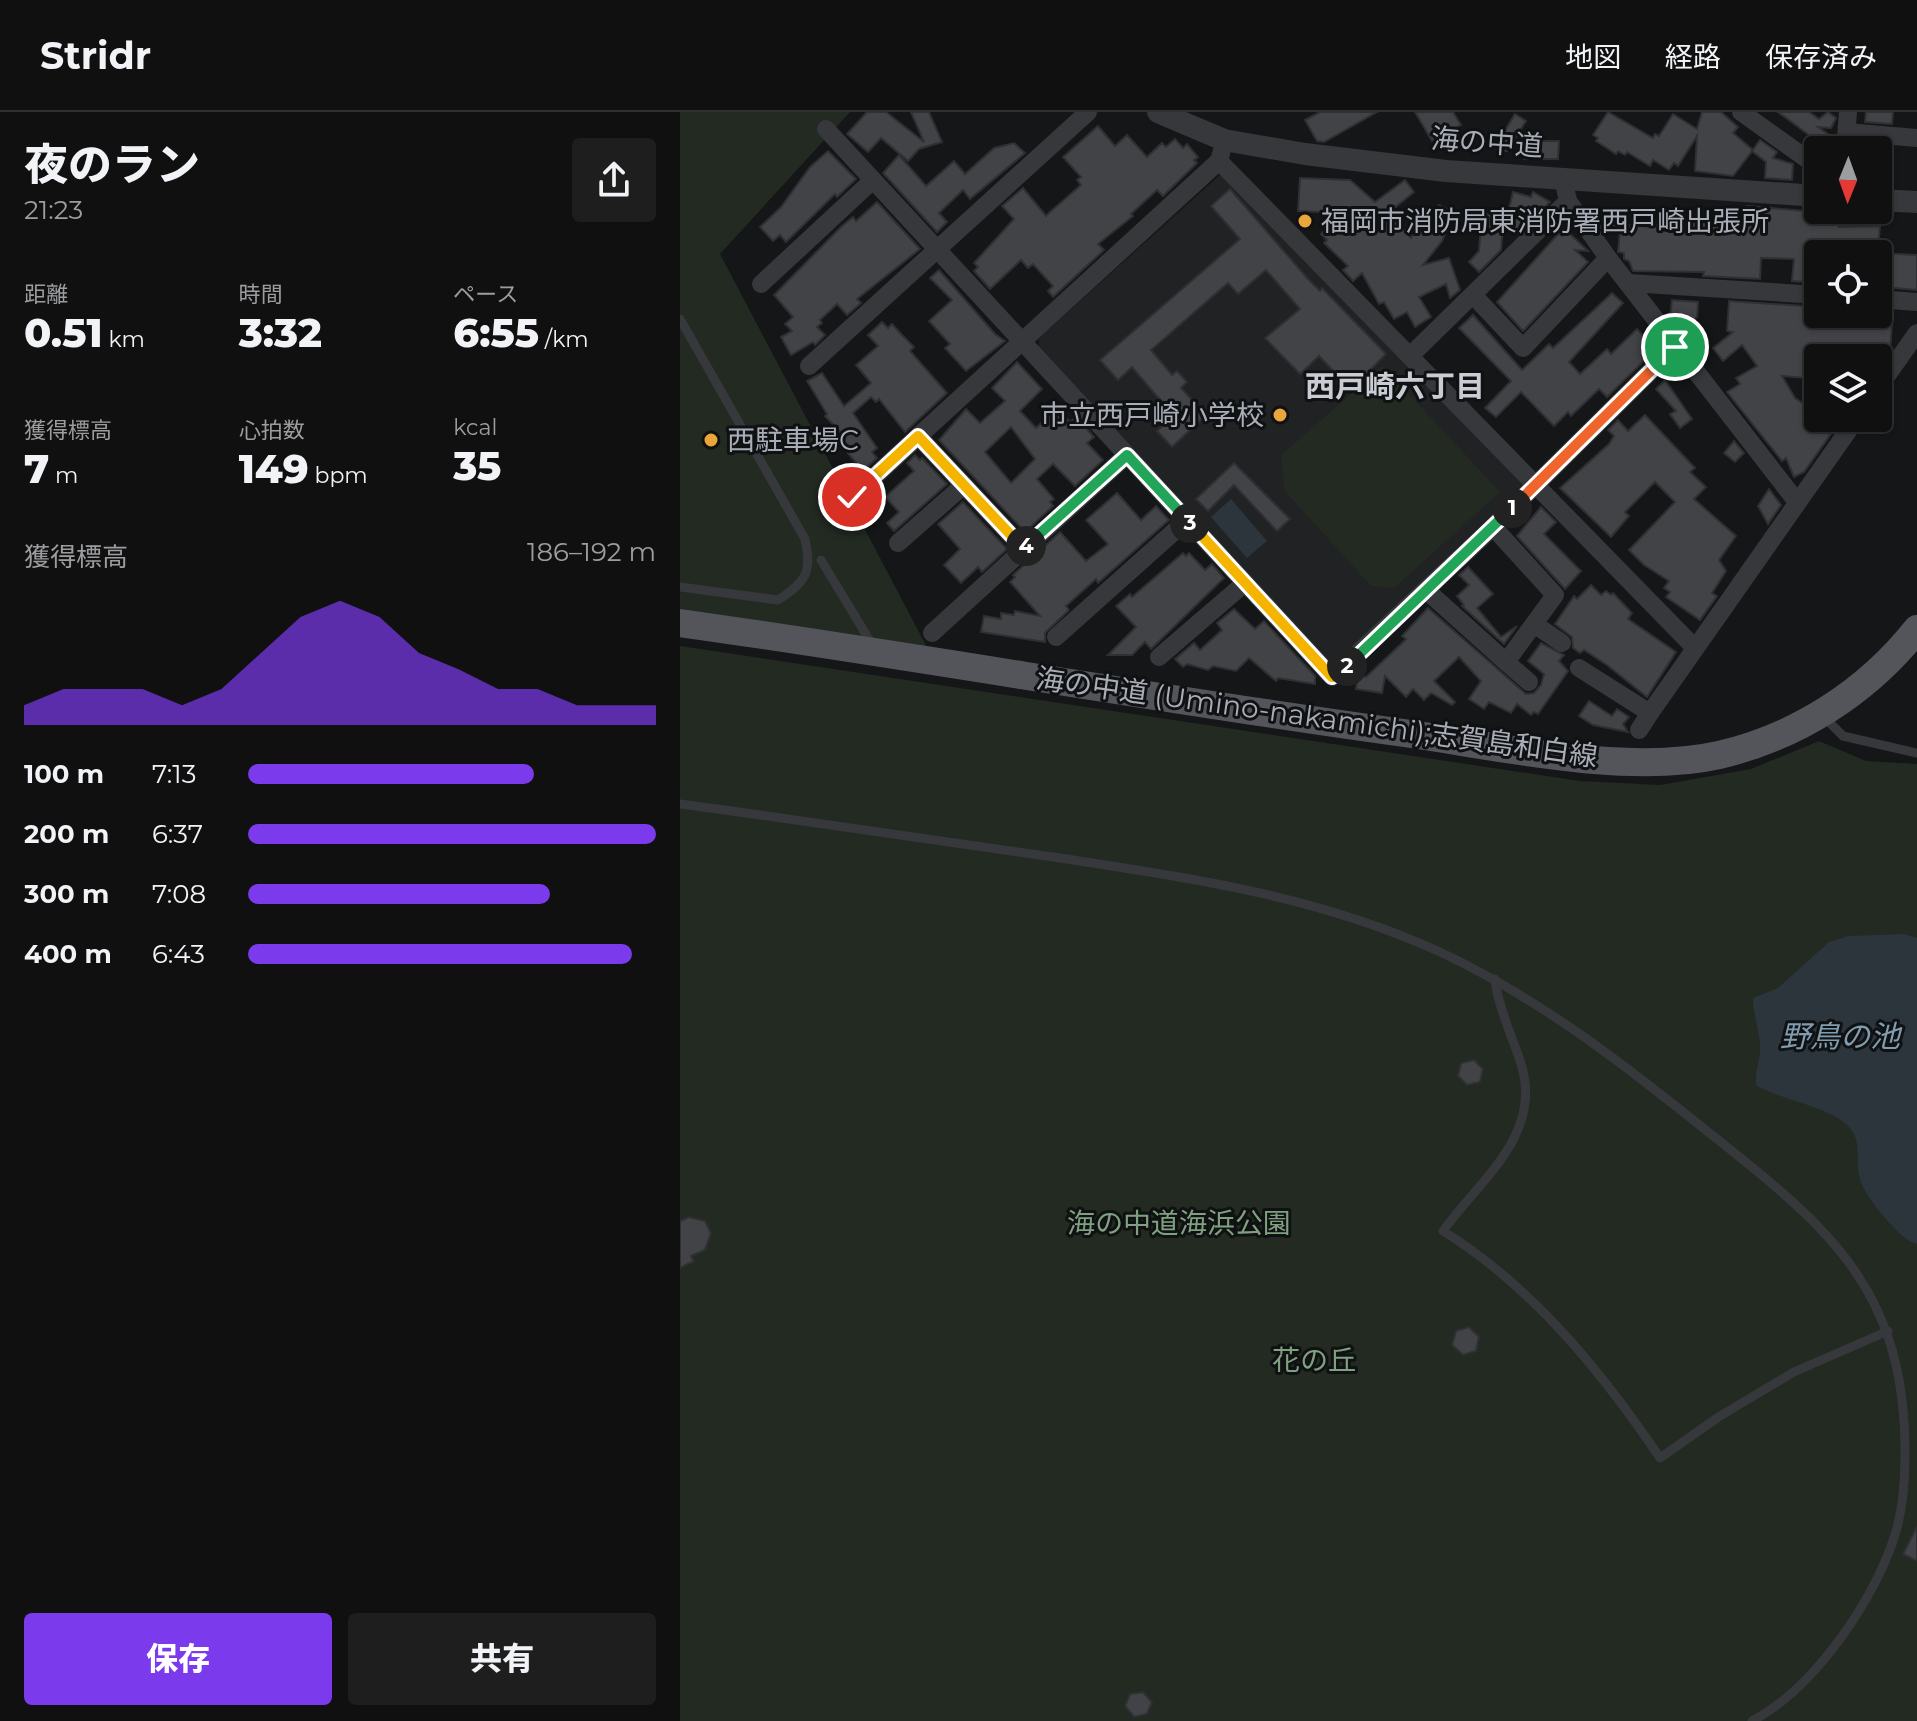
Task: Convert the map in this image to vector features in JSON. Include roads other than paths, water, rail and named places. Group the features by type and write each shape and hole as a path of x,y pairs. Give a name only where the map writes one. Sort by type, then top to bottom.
{"main road":[{"name":"海の中道 (Umino-nakamichi);志賀島和白線","path":"680,623 1572,757 1657,762 1718,755 1827,720 1865,703 1917,651"},
{"name":"海の中道 (Umino-nakamichi);志賀島和白線","path":"680,642 1571,771 1659,777 1724,768 1793,746 1827,720 1917,629"}],"street":[{"path":"809,366 1088,112"},
{"name":"海の中道","path":"1158,112 1222,150 1305,154 1446,171 1804,195"},
{"path":"1741,112 1804,157"},
{"path":"1846,136 1848,112"},
{"path":"826,129 1332,677 1493,527 1675,347"},
{"path":"1892,139 1917,138"},
{"path":"852,497 1222,150 1411,355 1695,648"},
{"path":"1563,178 1568,201 1608,258 1797,502"},
{"path":"761,284 873,180"},
{"path":"1411,355 1568,201"},
{"path":"1892,201 1917,202"},
{"path":"1474,296 1523,348 1608,258"},
{"path":"1629,283 1804,294"},
{"path":"1892,300 1917,302"},
{"path":"1892,368 1917,333"},
{"path":"1639,730 1847,432"},
{"path":"918,436 1023,548"},
{"path":"932,633 1127,455"},
{"path":"898,543 964,485"},
{"path":"1056,637 1187,520"},
{"path":"1493,527 1555,595 1506,662"},
{"path":"1159,657 1245,583"},
{"path":"1426,590 1529,682"},
{"path":"1534,624 1562,643"},
{"path":"1579,668 1650,713"}],"lane":[{"path":"680,319 805,539 810,562 796,588 778,600 680,587"},
{"path":"821,560 878,653"},
{"path":"1827,720 1854,739 1917,753"},
{"path":"680,804 1228,885 1355,918 1438,951 1495,979 1564,1020 1776,1186 1815,1221 1857,1271 1888,1331 1902,1392 1905,1429 1902,1499 1897,1528 1859,1611 1803,1685 1770,1712 1752,1721"},
{"path":"1495,979 1523,1071 1522,1113 1502,1161 1443,1231 1509,1279 1561,1330 1660,1458 1720,1416 1794,1372 1888,1331"}],"water":[{"path":"1231,499 1267,541 1247,558 1211,517"},
{"name":"野鳥の池","path":"1904,934 1917,938 1917,1244 1894,1228 1864,1189 1859,1176 1856,1140 1847,1125 1824,1111 1756,1085 1760,1045 1753,998 1778,988 1829,942 1849,936"}],"place":[{"name":"福岡市消防局東消防署西戸崎出張所","path":"1305,221"},
{"name":"市立西戸崎小学校","path":"1280,415"},
{"name":"西駐車場C","path":"711,440"}],"district":[{"name":"西戸崎六丁目","path":"1395,386"}],"park label":[{"name":"海の中道海浜公園","path":"1179,1223"},
{"name":"花の丘","path":"1314,1360"}]}
